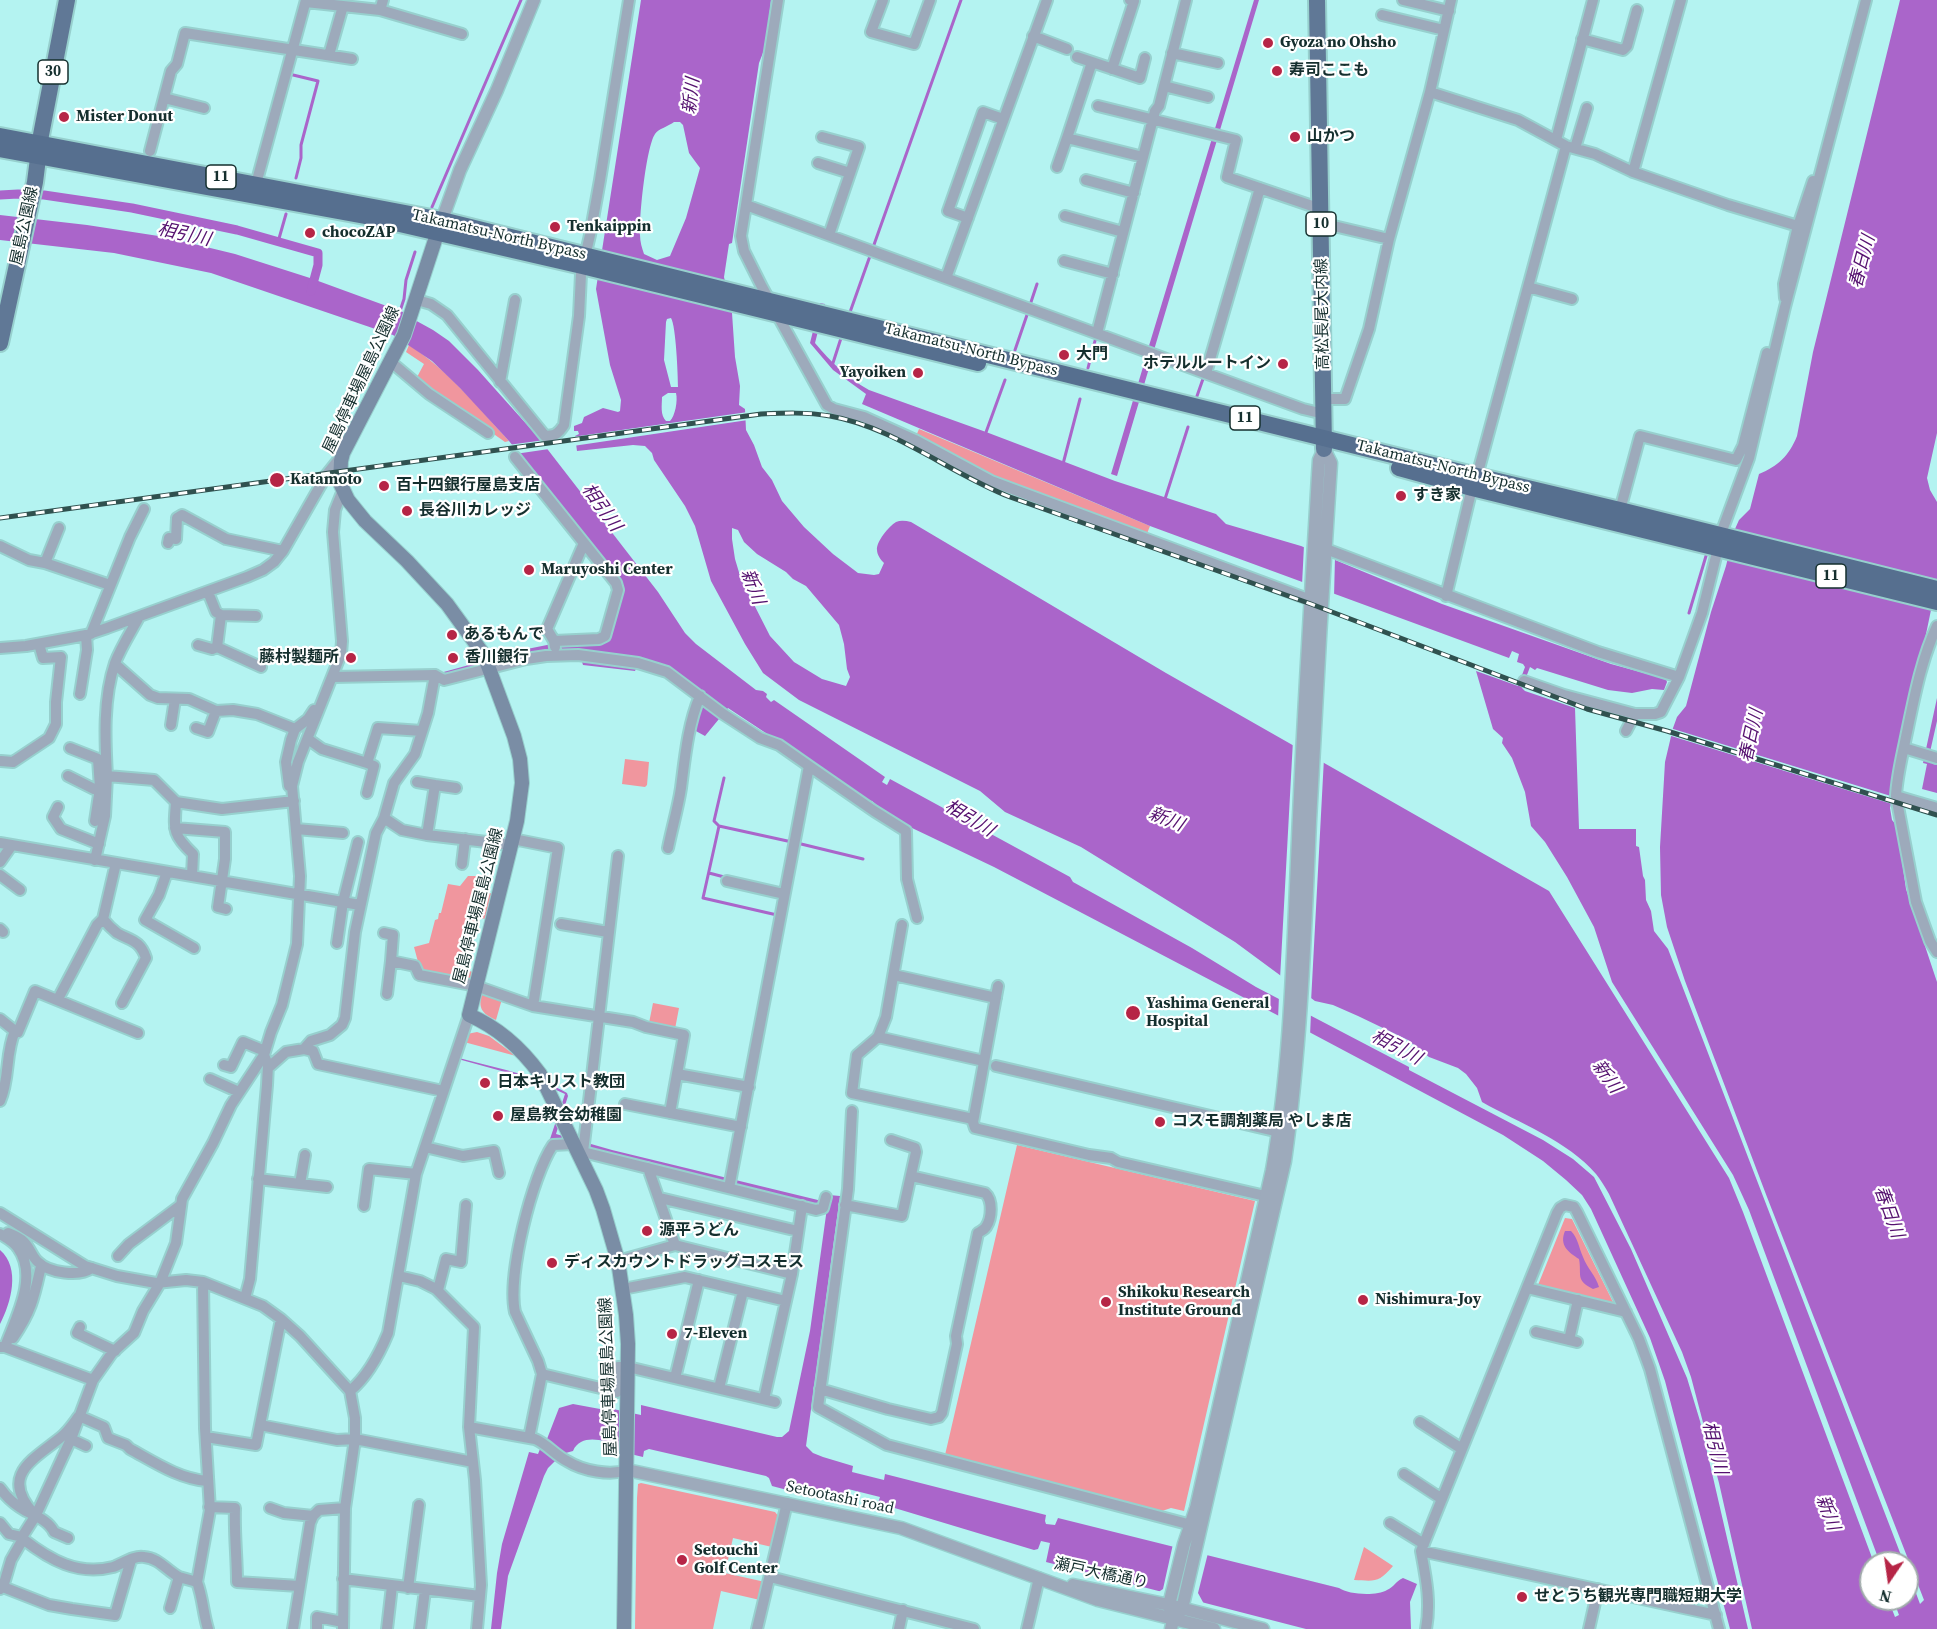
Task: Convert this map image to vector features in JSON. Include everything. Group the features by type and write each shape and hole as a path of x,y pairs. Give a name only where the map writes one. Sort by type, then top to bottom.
{"highway":[{"name":"Takamatsu-North Bypass","path":"0,136 40,150 365,216 440,226"},
{"name":"Takamatsu-North Bypass","path":"0,148 40,150 256,184 440,226 1648,523 1937,602"},
{"name":"Takamatsu-North Bypass","path":"1475,482 1620,510 1648,523"},
{"name":"Takamatsu-North Bypass","path":"1724,543 1937,590"}],"main road":[{"name":"30","path":"40,150 67,0"},
{"name":"高松長尾大内線","path":"1317,0 1324,443"},
{"name":"屋島公園線","path":"0,343 40,150"},
{"name":"屋島停車場屋島公園線","path":"440,226 416,302 399,346 343,453 340,466 342,486 353,507 447,604 484,655 514,736 522,774 521,797 469,1015 510,1040 531,1062 546,1086 596,1190 618,1261 623,1289 628,1367 624,1629"}],"street":[{"path":"440,226 460,171 534,0"},
{"path":"416,302 431,304 447,315 545,436 555,436 560,432 564,425 585,261 629,0"},
{"path":"778,0 741,236 744,251 770,306 827,405 864,417 915,440 1002,485 1317,596"},
{"path":"883,0 871,32 914,44 930,0"},
{"path":"946,278 1047,0"},
{"path":"1112,69 1134,1 1130,0"},
{"path":"1097,333 1186,0"},
{"path":"746,205 1303,409 1324,407 1345,399 1369,329 1389,239 1430,92 1450,5 1404,0"},
{"path":"1446,596 1566,145 1582,39 1593,0"},
{"path":"1633,172 1681,0"},
{"path":"1524,681 1564,695 1635,714 1661,712 1678,677 1702,613 1749,458 1785,307 1866,0"},
{"path":"256,184 306,1 343,6 381,5 462,34"},
{"path":"329,55 343,6"},
{"path":"1582,39 1623,50 1627,46 1637,10"},
{"path":"1382,15 1444,30"},
{"path":"150,152 171,71 177,64 185,33 352,59"},
{"path":"1033,36 1067,49"},
{"path":"1172,53 1218,63"},
{"path":"1077,57 1140,78 1145,58"},
{"path":"1057,167 1092,62"},
{"path":"1164,86 1208,96"},
{"path":"1430,92 1518,120 1566,145 1595,154 1633,172 1728,205 1798,226"},
{"path":"164,98 204,108"},
{"path":"1098,106 1236,140 1227,177 1260,188 1321,216 1389,239"},
{"path":"1566,145 1587,108"},
{"path":"968,218 948,211 983,112 1003,119"},
{"path":"822,137 859,147 829,235"},
{"path":"1067,138 1143,157"},
{"path":"818,163 850,172"},
{"path":"1785,307 1784,284 1798,226 1810,184 1822,169"},
{"path":"1086,180 1134,192"},
{"path":"1206,374 1260,188"},
{"path":"1065,216 1123,232"},
{"path":"1065,261 1113,274"},
{"path":"1528,287 1572,299"},
{"path":"500,382 515,300"},
{"path":"1620,510 1640,436 1736,460 1743,446 1767,353 1776,347"},
{"path":"391,362 429,394 488,433"},
{"path":"1172,1624 1184,1604 1197,1548 1196,1526 1272,1198 1285,1161 1293,1105 1311,677 1320,548 1331,463 1324,443"},
{"path":"0,648 39,644 88,634 263,570 283,551 327,474 343,453"},
{"path":"333,677 435,675 444,680 605,636 618,590 616,583 515,457"},
{"path":"131,1560 115,1615 49,1605 1,1588 11,1560 71,1439 93,1380 115,1351 134,1333 143,1311 160,1283 176,1243 181,1204 231,1105 264,1053 282,1005 297,944 299,894 292,786 298,762 341,654 342,641 333,520 342,486 328,484 320,487"},
{"path":"80,694 88,634 144,509"},
{"path":"168,543 169,538 176,538 177,518 183,515 226,539 283,551"},
{"path":"45,563 59,528"},
{"path":"555,649 547,629 584,543"},
{"path":"0,546 29,560 45,563 110,585"},
{"path":"1320,548 1598,652 1678,677"},
{"path":"208,592 216,612 220,615 256,616"},
{"path":"217,647 220,615"},
{"path":"95,821 107,776 109,686 115,664 139,617"},
{"path":"1937,626 1928,644 1896,780 1896,796 1916,902 1930,941 1937,952"},
{"path":"1,761 14,762 48,738 56,724 61,657 43,658 39,644"},
{"path":"198,645 212,649 217,647 261,667"},
{"path":"555,649 638,663 667,672 723,714 760,738 779,745 906,831 907,879 917,918"},
{"path":"115,664 150,695 158,698 189,699 216,711 233,710 257,714 295,729"},
{"path":"304,1049 311,1041 330,1035 338,1029 345,1018 355,932 376,833 384,818 394,783 415,754 428,713 435,675"},
{"path":"668,848 681,789 689,736 696,706 702,697"},
{"path":"171,725 175,699"},
{"path":"292,786 289,787 286,762 295,729 308,719 323,701"},
{"path":"196,728 208,732 216,711"},
{"path":"1626,731 1635,714"},
{"path":"367,763 378,728 422,731"},
{"path":"308,739 322,749 374,766 367,793"},
{"path":"70,748 98,759 105,816 95,860"},
{"path":"1904,748 1931,756"},
{"path":"730,1184 809,766"},
{"path":"68,776 93,789 103,788"},
{"path":"107,776 154,780 176,802 222,810 294,801"},
{"path":"417,782 456,788"},
{"path":"427,836 435,785"},
{"path":"1896,796 1937,808"},
{"path":"176,802 175,828 178,841 192,854 192,876"},
{"path":"58,807 53,817 61,829 99,844"},
{"path":"384,818 402,830 427,836 558,848 533,1006"},
{"path":"175,828 225,831 225,859 217,907"},
{"path":"296,829 344,833"},
{"path":"462,864 465,839"},
{"path":"337,943 343,902 358,842"},
{"path":"0,843 360,905"},
{"path":"0,862 12,845"},
{"path":"578,1150 599,1016 618,856"},
{"path":"58,999 97,925 103,919 116,863"},
{"path":"167,872 159,895 145,920 194,948"},
{"path":"0,875 20,891"},
{"path":"727,881 744,889 784,894"},
{"path":"103,919 117,933 133,940 144,950 146,958 122,1003"},
{"path":"561,924 608,932"},
{"path":"902,925 886,1017 878,1037 857,1055 852,1093 973,1119"},
{"path":"384,933 393,935 387,994"},
{"path":"392,961 415,966 419,975 476,986 533,1006 633,1022 684,1035 670,1113"},
{"path":"894,975 996,998"},
{"path":"998,986 973,1119 975,1128 1089,1155 1111,1158 1118,1162 1272,1198"},
{"path":"15,1031 18,1032 36,991 138,1033"},
{"path":"350,1391 370,1369 385,1342 394,1311 416,1174 469,1015"},
{"path":"0,1019 15,1031"},
{"path":"1272,1198 1279,1132 1295,1028"},
{"path":"0,1101 8,1052 15,1031"},
{"path":"878,1037 984,1061"},
{"path":"224,1065 231,1067 243,1042 264,1053 268,1068 250,1279 245,1298"},
{"path":"268,1068 286,1052 304,1049 313,1051 318,1064 443,1091"},
{"path":"996,1066 1279,1132"},
{"path":"677,1074 749,1087"},
{"path":"210,1079 239,1092"},
{"path":"625,1104 741,1127"},
{"path":"852,1111 848,1189 818,1407 887,1444 1196,1526"},
{"path":"845,1205 902,1216 915,1148 891,1140"},
{"path":"529,1438 542,1374 534,1351 515,1312 514,1277 523,1230 546,1156 553,1145 558,1143 648,1168 730,1184 821,1210 826,1197"},
{"path":"425,1147 464,1156 494,1151 499,1173"},
{"path":"300,1184 305,1155"},
{"path":"648,1168 675,1245"},
{"path":"364,1206 369,1169 416,1174"},
{"path":"820,1389 931,1419 939,1417 942,1413 978,1233 986,1227 991,1203 990,1197 985,1193 911,1176"},
{"path":"258,1179 327,1187"},
{"path":"660,1197 798,1231"},
{"path":"118,1256 129,1244 181,1204"},
{"path":"438,1290 446,1259 461,1262 466,1205"},
{"path":"1426,1629 1429,1597 1422,1548 1560,1208 1569,1205 1577,1212 1626,1312 1650,1369 1719,1629"},
{"path":"764,1399 792,1274 801,1206"},
{"path":"0,1213 85,1266 117,1276 160,1283 186,1280 202,1282 263,1306 281,1319 317,1353 350,1391 355,1418 345,1508 343,1625 317,1617 317,1629"},
{"path":"0,1228 24,1242 42,1266 64,1273 87,1272 92,1268"},
{"path":"0,1234 13,1242 20,1250 26,1274 22,1305 2,1347"},
{"path":"618,1261 675,1245 792,1274"},
{"path":"2,1347 25,1320 32,1306 42,1266"},
{"path":"399,1276 420,1281 438,1290 474,1328 469,1427 481,1585 477,1629"},
{"path":"623,1289 685,1277 786,1301"},
{"path":"675,1378 699,1280"},
{"path":"202,1282 209,1507 197,1582 208,1629"},
{"path":"1527,1288 1626,1312"},
{"path":"719,1388 743,1291"},
{"path":"1536,1332 1573,1341 1578,1300"},
{"path":"206,1437 256,1445 281,1319"},
{"path":"80,1327 77,1333 115,1351"},
{"path":"2,1347 93,1380"},
{"path":"542,1374 617,1392 618,1367 628,1367 775,1402"},
{"path":"79,1416 104,1427 108,1438 126,1445 164,1468 197,1480 207,1481"},
{"path":"68,1538 54,1532 17,1497 14,1479 19,1469 46,1446 60,1438 79,1416"},
{"path":"1420,1422 1462,1449"},
{"path":"260,1425 337,1440 354,1439 473,1462"},
{"path":"469,1427 543,1442 560,1457 581,1467 610,1473 627,1470"},
{"path":"71,1439 86,1446"},
{"name":"Setootashi road","path":"627,1470 901,1528 1040,1578"},
{"path":"1404,1474 1442,1498"},
{"path":"0,1488 8,1499 27,1512 35,1514"},
{"path":"757,1629 787,1503"},
{"path":"408,1588 419,1505"},
{"path":"209,1507 235,1508 234,1539 237,1551 237,1582 299,1586"},
{"path":"270,1508 284,1513 313,1516"},
{"path":"293,1629 304,1553 313,1516 319,1509 345,1508"},
{"path":"0,1523 9,1534 23,1538 47,1557 65,1565 83,1569 104,1569 142,1556 158,1561 179,1577 197,1582"},
{"path":"1390,1523 1422,1548 1716,1615"},
{"path":"1172,1624 1170,1601 1184,1544 1196,1526"},
{"path":"170,1608 179,1577"},
{"path":"770,1577 903,1610 956,1627 974,1629"},
{"path":"1027,1629 1040,1578"},
{"name":"瀬戸大橋通り","path":"1040,1578 1184,1604 1263,1629"},
{"name":"瀬戸大橋通り","path":"1040,1578 1172,1624 1215,1629"},
{"path":"343,1579 480,1596"},
{"path":"387,1629 392,1586"},
{"path":"1589,1629 1598,1589"},
{"path":"420,1629 425,1590"},
{"path":"898,1629 903,1610"}],"shaded area":[{"path":"409,345 450,377 509,441 505,442 416,379 424,364 406,352"},
{"path":"919,429 1150,526 1146,536 991,477 916,436"},
{"path":"625,759 649,762 645,787 622,784"},
{"path":"468,876 476,876 476,890 494,894 488,919 477,918 465,970 473,972 470,982 421,973 414,947 429,943 435,920 441,913 448,884 460,886"},
{"path":"482,992 502,999 496,1020 482,1009 480,1002"},
{"path":"653,1003 679,1008 675,1029 649,1023"},
{"path":"477,1032 489,1036 516,1056 464,1042 467,1034"},
{"name":"Shikoku Research Institute Ground","path":"1017,1145 1255,1201 1184,1511 1171,1508 1159,1512 945,1455"},
{"path":"1565,1218 1572,1219 1614,1304 1538,1285"},
{"name":"Setouchi Golf Center","path":"638,1484 775,1512 779,1517 772,1547 733,1538 725,1573 765,1582 760,1600 721,1591 713,1629 635,1629 637,1498"},
{"path":"1364,1547 1393,1566 1384,1576 1376,1580 1354,1580"}],"water":[{"path":"641,0 771,0 766,45 759,63 732,243 729,244 724,277 732,313 735,357 740,386 739,405 745,409 746,430 762,467 772,480 782,501 804,527 858,573 879,574 884,563 877,552 881,539 896,522 911,522 1166,673 1549,891 1729,1178 1870,1551 1859,1551 1859,1611 1893,1611 1895,1617 1899,1615 1898,1611 1919,1611 1919,1601 1920,1604 1924,1600 1919,1587 1919,1551 1905,1551 1685,981 1667,927 1661,895 1660,847 1665,762 1673,728 1677,717 1686,706 1735,529 1739,520 1750,509 1759,474 1782,460 1797,436 1813,352 1900,0 1937,0 1937,433 1927,478 1930,490 1937,502 1937,581 1890,808 1892,820 1897,826 1906,889 1937,982 1937,1629 1752,1629 1719,1483 1691,1377 1682,1352 1609,1194 1598,1176 1585,1162 1557,1142 1482,1102 1477,1088 1458,1068 1429,1057 1408,1040 1358,1016 1333,1005 1315,1001 1235,942 1081,847 1005,812 980,791 799,700 763,673 711,581 695,526 685,506 654,460 652,453 645,446 633,445 577,451 575,436 579,434 578,431 574,431 574,426 582,423 584,417 603,408 620,411 621,400 610,365 596,289","holes":["674,122 680,122 683,125 689,153 700,168 686,218 670,256 657,260 644,254 641,245 642,199 652,141 656,132","671,318 674,330 678,387 671,387 664,360 666,322","668,393 676,393 677,400 670,421 666,421 662,410 662,397","732,528 738,530 744,542 757,554 806,586 839,625 850,677 846,686 822,679 794,662 770,636 741,579 735,559"]},
{"path":"1254,0 1259,0 1154,350 1148,349"},
{"path":"0,215 165,237 235,254 403,312 433,330 449,341 478,370 538,437 658,592 685,633 756,690 767,694 766,697 771,702 774,700 885,777 882,782 887,785 890,779 1070,877 1073,882 1192,948 1256,987 1409,1067 1409,1070 1543,1140 1573,1159 1594,1177 1631,1249 1687,1378 1700,1421 1748,1629 1730,1629 1665,1381 1650,1338 1591,1209 1582,1195 1543,1161 1503,1135 1279,1016 994,867 891,818 872,801 867,800 728,708 705,736 694,730 699,705 705,696 639,661 635,671 583,665 579,652 444,677 440,673 527,649 547,645 599,643 616,579 509,441 460,388 432,361 393,335 211,273 114,253 0,240"},
{"path":"820,303 825,304 815,343 840,369 869,390 1115,481 1216,514 1226,524 1301,546 1442,604 1611,664 1666,679 1664,690 1652,689 1632,693 1608,690 1530,667 1522,688 1575,708 1579,829 1636,829 1636,846 1639,847 1646,900 1651,911 1654,931 1668,949 1899,1551 1876,1551 1749,1210 1733,1175 1612,982 1594,927 1567,877 1545,842 1531,826 1525,792 1512,758 1502,743 1503,738 1493,729 1476,671 1518,686 1525,667 1517,662 1519,654 1512,651 1509,658 1150,526 862,404 866,394 833,370 810,343"},
{"path":"1146,357 1152,358 1117,476 1111,474"},
{"path":"1937,698 1937,721 1930,752 1933,764 1937,765 1937,793 1922,789 1927,764 1923,763"},
{"path":"459,1058 528,1076 567,1093 556,1134 612,1150 822,1201 829,1195 840,1196 806,1446 813,1453 853,1466 852,1472 884,1480 885,1474 1046,1515 1046,1524 1055,1525 1058,1518 1349,1592 1370,1594 1382,1592 1403,1578 1417,1584 1410,1602 1411,1629 1306,1629 1046,1562 1050,1543 1041,1541 1038,1549 1034,1550 878,1503 880,1497 848,1489 846,1496 795,1484 791,1491 772,1486 766,1476 649,1449 644,1451 643,1457 618,1451 618,1444 587,1440 577,1445 573,1451 562,1454 548,1468 508,1576 501,1629 491,1629 502,1544 529,1452 538,1454 547,1439 559,1408 573,1404 641,1415 641,1405 777,1437 782,1437 789,1431 810,1331 827,1208 611,1156 554,1138 550,1139 565,1094 534,1080"},
{"path":"1565,1231 1571,1231 1575,1237 1599,1287 1593,1289 1581,1280 1579,1259 1568,1251 1564,1244"},
{"path":"0,1250 10,1266 12,1286 8,1306 0,1324"}],"pier":[{"path":"748,412 748,420 573,446 572,437"},
{"path":"545,440 549,449 515,454 508,445"},
{"path":"1304,545 1335,557 1334,597 1302,585"},
{"path":"1670,728 1894,797 1892,804 1668,735"},
{"path":"1293,740 1324,758 1311,1002 1280,979"},
{"path":"1279,996 1311,1013 1310,1036 1278,1019"},
{"path":"1173,1544 1208,1553 1198,1593 1204,1604 1157,1593 1163,1589"}],"waterway":[{"path":"432,207 521,0"},
{"path":"849,315 961,0"},
{"path":"289,74 318,81 301,145 301,158 296,178"},
{"name":"相引川","path":"0,195 44,195 132,208 237,230 318,253 318,265 311,291"},
{"path":"278,242 286,214"},
{"path":"399,314 415,252"},
{"path":"1030,305 1037,284"},
{"path":"1015,350 1028,312"},
{"path":"832,366 842,335"},
{"path":"1088,368 1096,337"},
{"path":"1197,396 1204,376"},
{"path":"985,435 1005,380"},
{"path":"1063,464 1080,399"},
{"path":"1165,499 1188,427"},
{"path":"1689,613 1706,556"},
{"path":"724,778 714,821 719,826 792,842"},
{"path":"719,826 703,898 777,915"},
{"path":"797,843 863,859"},
{"path":"709,873 728,878"}],"railway":[{"path":"0,518 761,414 804,413 830,416 877,430 1010,497 1311,604 1587,709 1667,731 1937,815"}],"place":[{"name":"Gyoza no Ohsho","path":"1268,43"},
{"name":"寿司ここも","path":"1277,71"},
{"name":"Mister Donut","path":"64,117"},
{"name":"山かつ","path":"1295,137"},
{"name":"Tenkaippin","path":"555,227"},
{"name":"chocoZAP","path":"310,233"},
{"name":"大門","path":"1064,355"},
{"name":"ホテルルートイン","path":"1283,364"},
{"name":"Yayoiken","path":"918,373"},
{"name":"Katamoto","path":"277,480"},
{"name":"百十四銀行屋島支店","path":"384,486"},
{"name":"すき家","path":"1401,496"},
{"name":"長谷川カレッジ","path":"407,511"},
{"name":"Maruyoshi Center","path":"529,570"},
{"name":"あるもんで","path":"452,635"},
{"name":"藤村製麺所","path":"351,658"},
{"name":"香川銀行","path":"453,658"},
{"name":"Yashima General Hospital","path":"1133,1013"},
{"name":"日本キリスト教団","path":"485,1083"},
{"name":"屋島教会幼稚園","path":"498,1116"},
{"name":"コスモ調剤薬局 やしま店","path":"1160,1122"},
{"name":"源平うどん","path":"647,1231"},
{"name":"ディスカウントドラッグコスモス","path":"552,1263"},
{"name":"Nishimura-Joy","path":"1363,1300"},
{"name":"Shikoku Research Institute Ground","path":"1106,1302"},
{"name":"7-Eleven","path":"672,1334"},
{"name":"Setouchi Golf Center","path":"682,1560"},
{"name":"せとうち観光専門職短期大学","path":"1522,1597"}],"water label":[{"name":"新川","path":"692,96"},
{"name":"春日川","path":"1863,262"},
{"name":"新川","path":"752,587"},
{"name":"春日川","path":"1752,736"},
{"name":"新川","path":"1166,820"},
{"name":"新川","path":"1606,1077"},
{"name":"春日川","path":"1888,1212"},
{"name":"新川","path":"1827,1513"}]}
